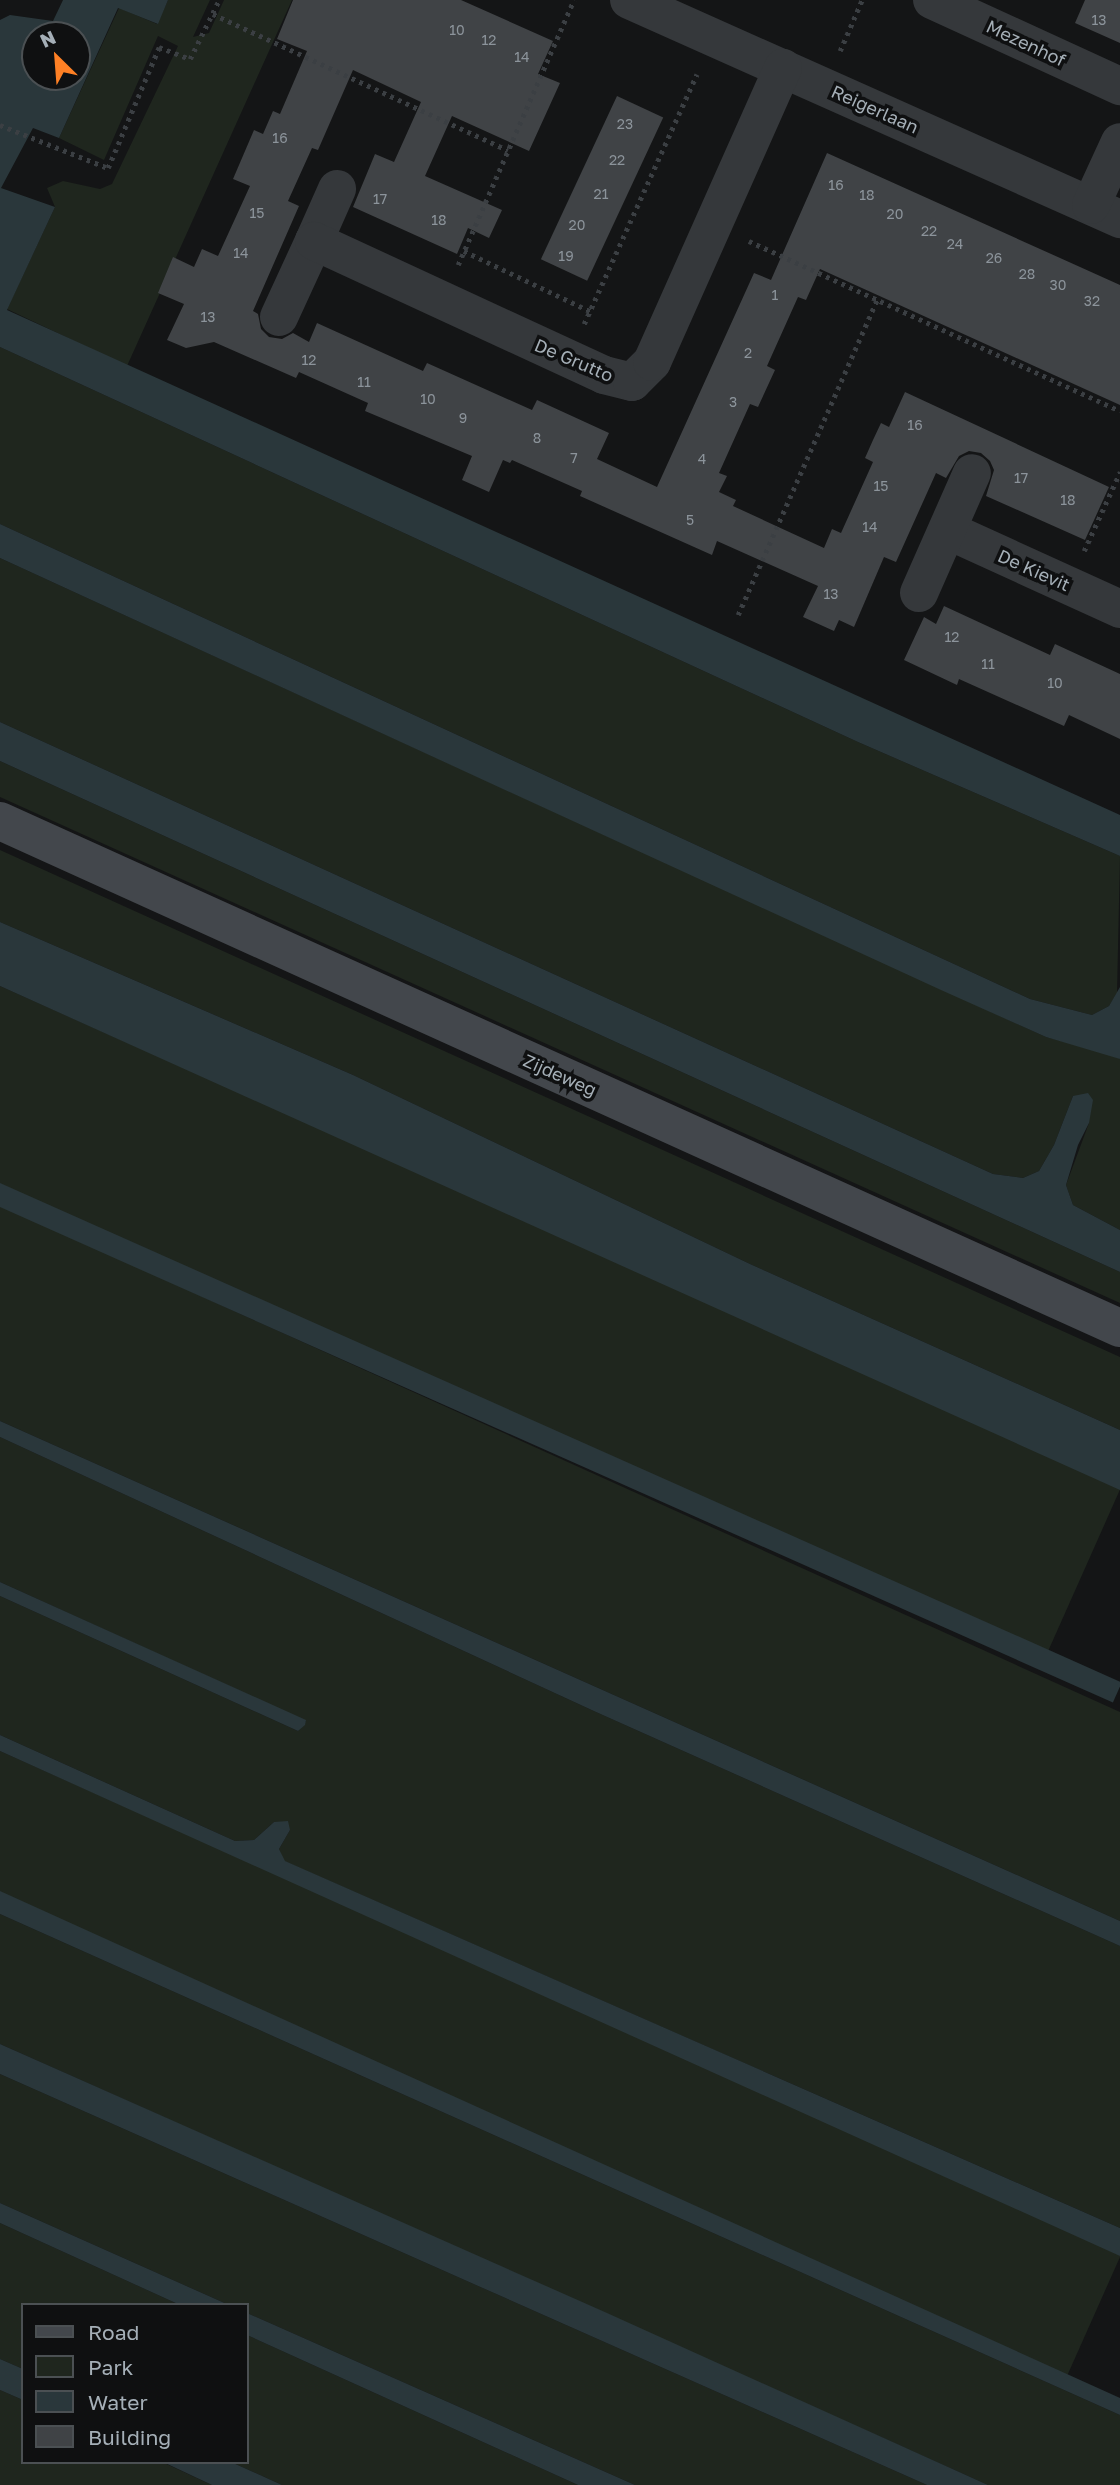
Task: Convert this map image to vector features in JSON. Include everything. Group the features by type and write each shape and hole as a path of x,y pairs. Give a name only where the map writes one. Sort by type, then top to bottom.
{"main road":[{"name":"Zijdeweg","path":"0,821 1120,1328"}],"street":[{"name":"Reigerlaan","path":"629,0 1106,212"},
{"name":"Mezenhof","path":"932,0 1120,86"},
{"name":"De Grutto","path":"314,242 569,360 604,375 632,382 652,362 783,68"},
{"path":"1106,212 1120,142"},
{"path":"279,317 337,189"},
{"path":"919,593 949,531 972,473"},
{"name":"De Kievit","path":"949,531 1120,609"}],"path":[{"path":"0,125 108,168 159,47 190,59 219,0"},
{"path":"443,301 574,0"},
{"path":"825,87 862,0"},
{"path":"213,14 508,150"},
{"path":"569,360 713,38"},
{"path":"713,225 1120,411"},
{"path":"464,251 590,311"},
{"path":"738,615 877,300"},
{"path":"1069,586 1120,472"}],"green space":[{"path":"168,0 210,0 193,37 209,33 224,0 292,0 127,366 7,309 55,207 47,188 63,181 100,189 112,184 178,46 158,36 104,160 59,138 81,91 91,91 91,69 119,8 157,24"},
{"path":"0,347 858,742 1120,856 1117,993 1109,1006 1092,1015 1030,999 0,524"},
{"path":"0,558 1046,1037 1115,1055 1120,1059 1120,1230 1073,1205 1066,1185 1089,1123 1073,1096 1054,1145 1039,1171 1023,1178 993,1174 0,722"},
{"path":"0,761 1120,1272 1120,1303 0,797"},
{"path":"0,850 1120,1357 1120,1430 750,1264 353,1075 0,922"},
{"path":"0,986 1120,1485 1042,1665 0,1202"},
{"path":"0,1205 1120,1712 1120,1921 0,1421"},
{"path":"0,1437 596,1712 1120,1946 1120,2228 284,1861 279,1849 290,1830 274,1822 254,1840 235,1841 0,1735 0,1596 298,1731 306,1721 0,1582"},
{"path":"0,1751 1120,2250 1120,2257 1066,2379 0,1904"},
{"path":"0,1914 1120,2415 1120,2485 988,2485 0,2044"},
{"path":"0,2074 927,2485 635,2485 248,2313 248,2303 225,2303 0,2203"},
{"path":"0,2223 176,2303 21,2303 21,2368 0,2359"},
{"path":"248,2335 578,2485 282,2485 235,2464 248,2464"},
{"path":"0,2390 21,2399 21,2464 166,2464 212,2485 0,2485"}],"water":[{"path":"63,0 168,0 158,24 118,8 91,67 91,21 53,21"},
{"path":"10,15 53,21 21,21 21,91 80,91 59,138 33,128 1,188 55,207 7,310 1120,815 1120,856 858,742 0,347 0,20"},
{"path":"0,524 1030,999 1092,1015 1109,1006 1120,987 1120,1059 1046,1037 0,558"},
{"path":"0,722 993,1174 1023,1178 1039,1171 1054,1145 1073,1096 1088,1093 1093,1100 1089,1123 1078,1145 1066,1185 1073,1205 1120,1230 1120,1272 0,761"},
{"path":"0,922 353,1075 750,1264 1120,1430 1120,1490 0,986"},
{"path":"0,1183 1120,1682 1113,1703 0,1207"},
{"path":"0,1421 1120,1921 1120,1946 596,1712 0,1437"},
{"path":"0,1582 306,1720 305,1725 298,1731 0,1596"},
{"path":"0,1735 235,1841 254,1840 274,1822 288,1821 290,1830 279,1849 285,1861 1120,2228 1120,2256 0,1751"},
{"path":"0,1891 1120,2398 1120,2415 0,1914"},
{"path":"0,2044 988,2485 927,2485 0,2074"},
{"path":"0,2203 225,2303 176,2303 0,2223"},
{"path":"248,2313 635,2485 578,2485 248,2335"},
{"path":"0,2359 21,2368 21,2399 0,2390"},
{"path":"167,2464 235,2464 282,2485 212,2485"}],"building":[{"path":"293,0 461,0 553,41 538,74 560,83 529,151 452,116 425,176 502,210 489,238 468,228 457,254 353,207 375,154 394,162 421,102 353,70 318,150 312,148 288,201 299,206 253,311 258,314 261,329 269,337 282,339 293,333 309,342 317,323 423,371 427,363 532,410 537,400 609,433 597,459 657,487 754,273 771,280 827,153 1120,285 1120,405 820,269 806,300 798,297 767,366 775,370 758,407 750,404 719,473 727,476 719,492 736,500 733,506 824,548 832,529 841,533 873,462 865,458 873,440 881,423 889,427 905,392 1109,487 1085,540 986,496 994,470 990,461 981,453 969,451 959,456 946,478 936,473 896,562 884,557 854,627 839,620 834,631 803,617 818,586 717,541 712,555 580,496 582,491 512,460 510,463 503,460 489,492 462,480 472,456 365,411 368,403 299,372 296,378 214,342 186,348 167,340 184,304 158,293 173,257 194,267 202,249 218,256 250,186 233,179 254,130 263,134 273,111 280,114 307,51 277,39"},
{"path":"1085,0 1120,0 1120,43 1075,23"},
{"path":"617,96 663,118 587,281 541,259"},
{"path":"944,606 1050,655 1055,644 1120,674 1120,739 1069,715 1064,726 959,679 957,685 904,660 924,617 936,624"}]}
